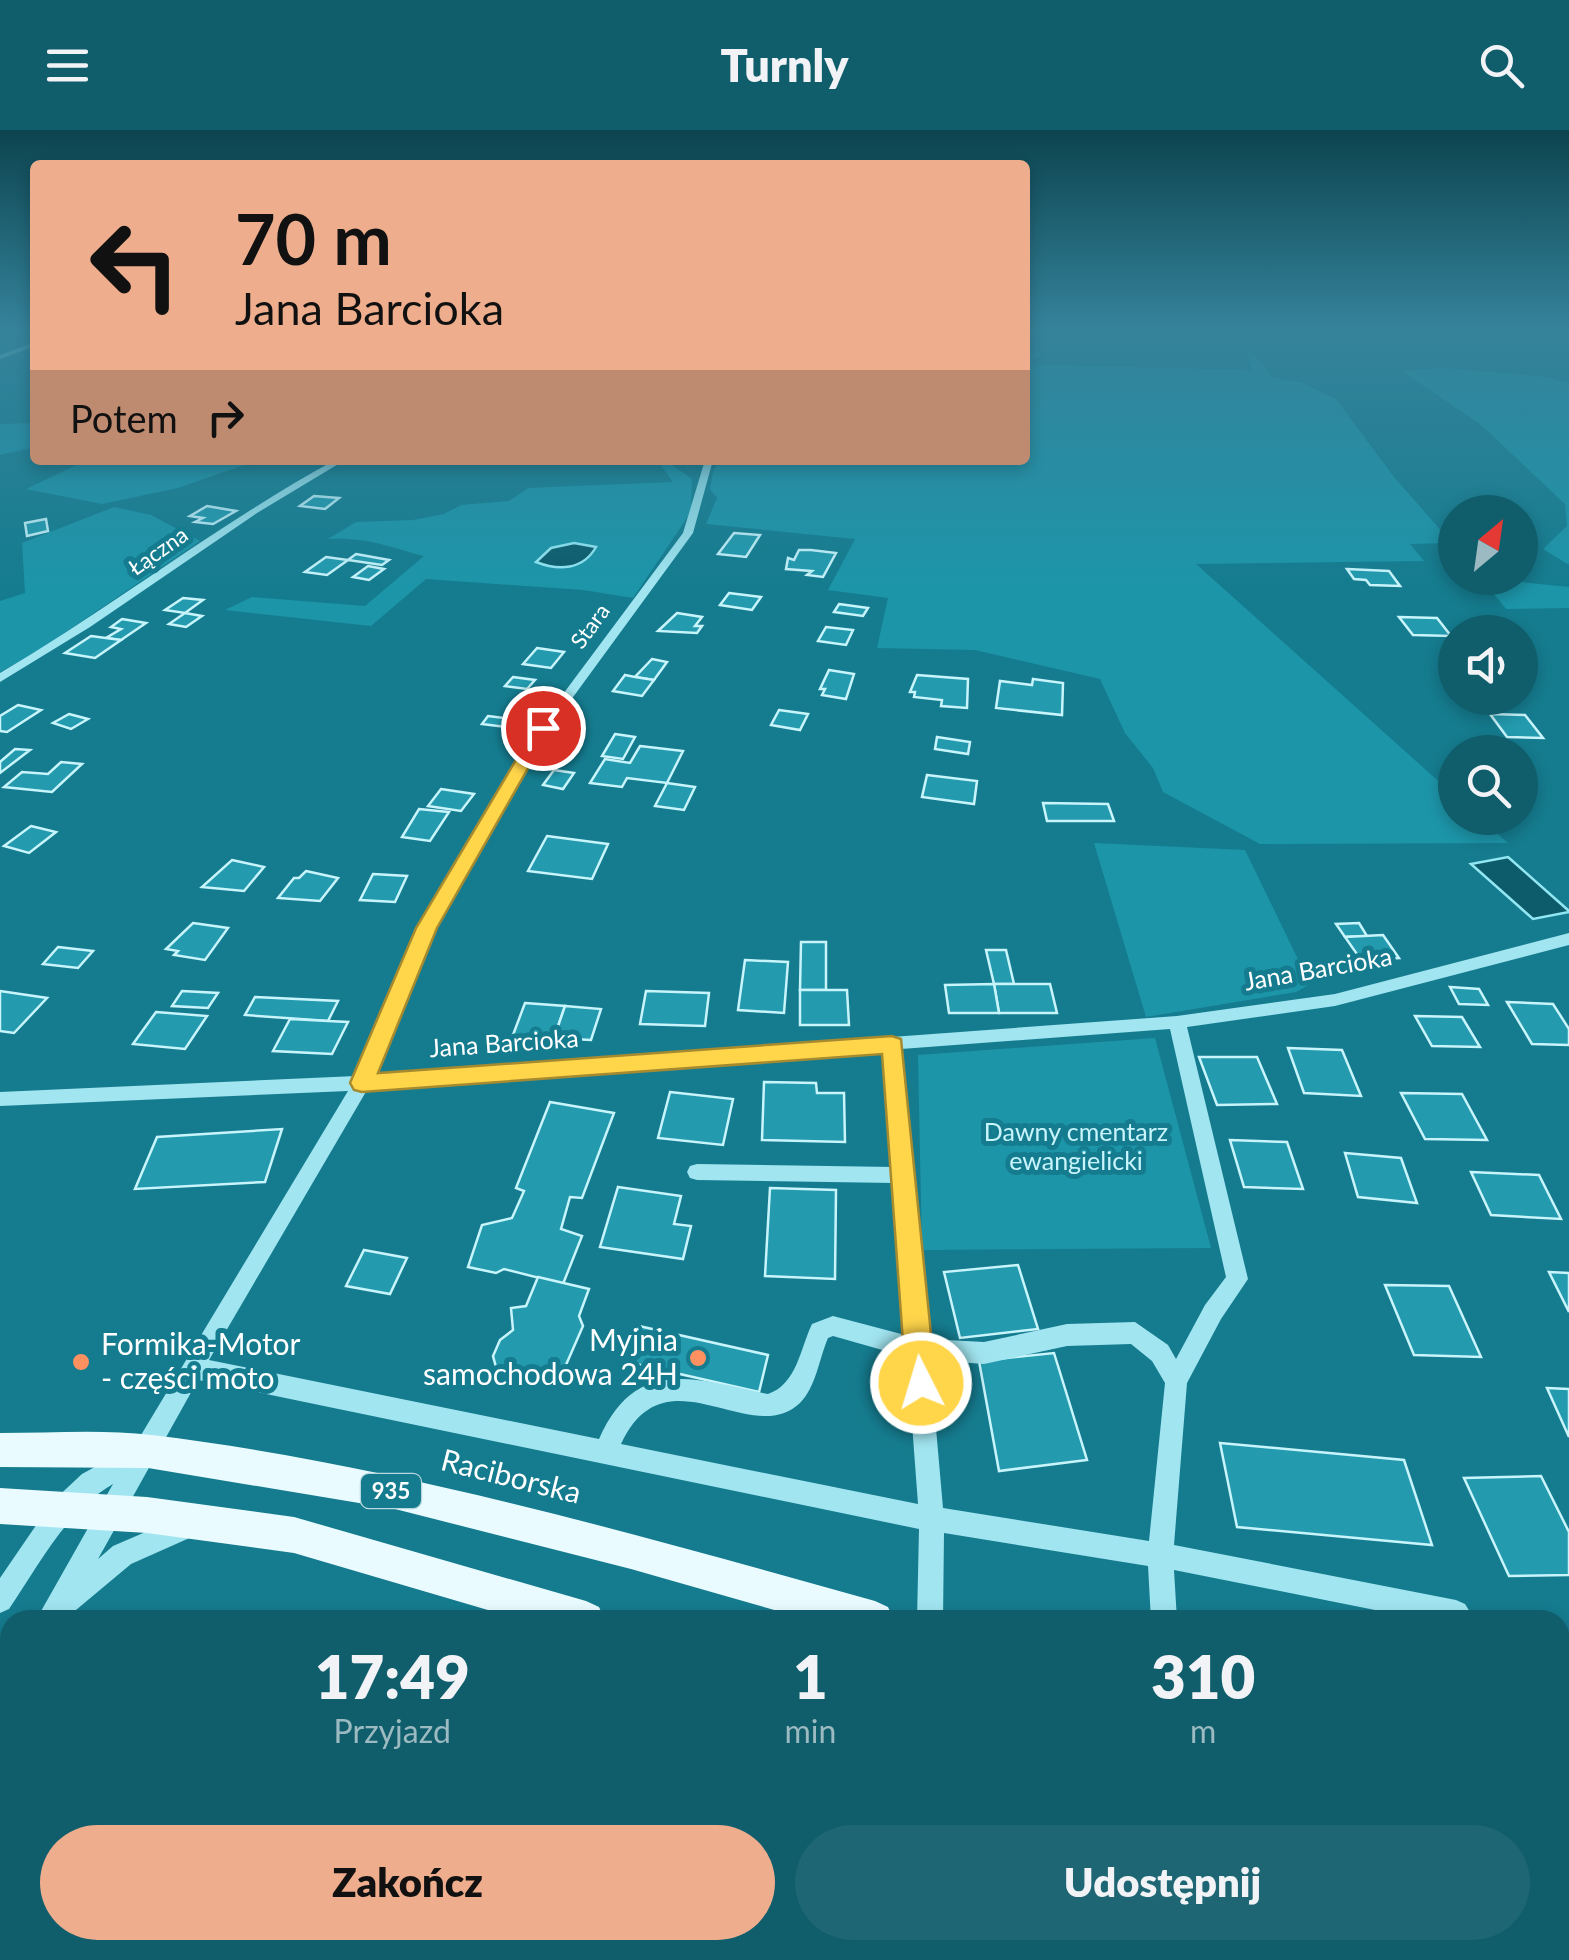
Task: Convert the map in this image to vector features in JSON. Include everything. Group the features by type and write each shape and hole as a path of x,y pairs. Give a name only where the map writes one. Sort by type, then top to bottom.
{"main road":[{"name":"Raciborska","path":"0,1450 148,1451 395,1492 631,1551 840,1610"},
{"path":"0,1506 196,1522 294,1535 552,1610"}],"street":[{"name":"Łączna","path":"0,678 104,612 227,526 331,465"},
{"name":"Stara","path":"55,1610 192,1368 362,1083 426,928 543,728 688,532 697,513 707,465"},
{"name":"Jana Barcioka","path":"0,1098 362,1083 1177,1022 1335,1000 1569,939"},
{"path":"1163,1610 1160,1556 1176,1381 1213,1312 1236,1279 1177,1022"},
{"path":"892,1045 932,1519 930,1610"},
{"path":"697,1172 901,1176"},
{"path":"604,1452 627,1410 654,1391 681,1389 768,1406 782,1404 800,1387 820,1331 832,1326 918,1349 984,1353 1067,1335 1135,1332 1160,1353 1176,1381"},
{"path":"192,1368 932,1519 1160,1556 1440,1610"},
{"path":"0,1600 61,1511 90,1483 148,1451"},
{"path":"58,1610 122,1556 196,1522"}],"green space":[{"path":"1030,413 1347,413 1438,527 1438,543 1410,544 1424,561 1196,564 1438,781 1438,835 1499,835 1508,843 1260,844 1163,792 1153,768 1125,733 1100,679 975,650 877,648 888,598 828,590 855,539 706,524 717,498 710,489 717,465 1030,465"},
{"path":"1464,413 1569,413 1569,565 1543,549 1567,526 1565,504"},
{"path":"30,423 30,448 0,455 0,424"},
{"path":"76,465 244,465 178,488 102,504 26,489"},
{"path":"661,465 672,465 692,479 691,512 633,598 583,590 426,579 371,626 225,610 252,597 365,606 424,556 367,541 328,539 356,522 413,520 444,514 461,505 509,501 528,488 673,482"},
{"path":"114,507 151,515 200,541 38,651 0,672 0,601 25,593 22,543"},
{"path":"1538,584 1569,587 1569,608 1506,609 1495,595 1538,595"},
{"path":"1094,843 1245,850 1310,984 1296,992 1146,1017"},
{"name":"Dawny cmentarz ewangielicki","path":"1155,1038 1211,1248 922,1250 918,1055"}],"shaded area":[{"path":"574,543 596,547 591,555 570,566 536,562 551,548"},
{"path":"1508,857 1569,912 1533,919 1471,864"}],"building":[{"path":"314,496 339,498 325,509 300,506"},
{"path":"207,506 236,511 213,524 195,522 203,518 190,516"},
{"path":"46,519 48,531 27,536 25,523"},
{"path":"734,533 760,535 746,557 718,554"},
{"path":"799,550 836,553 823,577 807,575 812,571 786,569 788,558 794,560"},
{"path":"356,554 389,560 382,565 348,560"},
{"path":"326,557 348,560 327,575 305,572"},
{"path":"368,566 384,569 369,580 353,577"},
{"path":"1347,569 1389,571 1400,586 1370,585 1366,580 1354,579"},
{"path":"729,593 761,597 752,610 720,605"},
{"path":"183,598 203,600 185,613 165,610"},
{"path":"839,604 868,608 863,616 834,612"},
{"path":"185,613 202,616 186,627 169,624"},
{"path":"677,613 702,617 695,626 702,626 697,633 658,631"},
{"path":"1399,617 1438,619 1438,636 1413,635"},
{"path":"122,619 146,623 121,640 106,638 121,629 111,627"},
{"path":"826,627 853,630 846,645 818,641"},
{"path":"91,636 121,640 95,658 65,653"},
{"path":"537,648 564,652 551,668 523,664"},
{"path":"652,659 667,662 654,680 635,677"},
{"path":"829,670 854,674 846,699 822,695 825,689 820,689"},
{"path":"625,675 654,680 642,696 613,691"},
{"path":"917,675 968,679 967,708 941,706 942,700 914,697 915,692 910,692"},
{"path":"513,677 535,680 527,689 505,686"},
{"path":"1033,679 1063,683 1062,715 996,708 1000,681 1032,685"},
{"path":"18,705 41,710 7,732 0,731 0,716"},
{"path":"779,710 808,714 800,730 771,725"},
{"path":"69,714 88,719 71,729 53,723"},
{"path":"1491,715 1525,715 1543,738 1538,735 1506,735"},
{"path":"488,716 519,720 514,728 482,724"},
{"path":"615,734 635,737 623,759 602,756"},
{"path":"937,737 970,742 968,754 935,749"},
{"path":"640,746 683,751 667,783 627,778 622,787 590,783 605,759 630,763"},
{"path":"15,749 30,750 0,773 0,762"},
{"path":"61,762 82,764 52,792 4,787 22,772 48,774"},
{"path":"554,770 574,773 563,789 543,785"},
{"path":"927,775 977,781 974,804 922,797"},
{"path":"667,783 695,787 684,810 655,806"},
{"path":"441,789 474,794 461,811 428,806"},
{"path":"1043,803 1108,804 1114,821 1047,821"},
{"path":"419,809 449,812 430,841 402,837"},
{"path":"31,826 56,832 29,853 4,846"},
{"path":"547,836 608,844 592,879 528,871"},
{"path":"232,860 264,867 244,891 202,887"},
{"path":"306,871 338,878 320,901 278,898 294,878"},
{"path":"373,874 407,876 395,902 360,900"},
{"path":"193,923 228,928 205,960 174,955 178,951 166,949"},
{"path":"1359,923 1367,936 1345,937 1336,924"},
{"path":"1383,935 1399,958 1361,960 1345,937"},
{"path":"801,942 826,942 826,990 800,990"},
{"path":"58,947 93,951 78,968 43,964"},
{"path":"986,950 1006,950 1014,984 994,984"},
{"path":"745,960 788,962 784,1013 738,1010"},
{"path":"994,984 1050,984 1057,1013 999,1013"},
{"path":"994,984 999,1013 949,1013 945,985"},
{"path":"1450,987 1479,989 1488,1005 1459,1004"},
{"path":"800,990 847,990 849,1025 800,1025"},
{"path":"0,991 47,998 14,1033 0,1031"},
{"path":"182,991 218,993 208,1008 172,1006"},
{"path":"646,991 709,993 705,1026 640,1024"},
{"path":"255,997 338,1001 328,1021 245,1015"},
{"path":"1507,1002 1553,1004 1569,1029 1569,1045 1532,1044"},
{"path":"525,1003 565,1006 554,1038 513,1035"},
{"path":"565,1006 601,1009 591,1040 554,1038"},
{"path":"156,1012 207,1016 185,1049 133,1044"},
{"path":"1415,1016 1462,1017 1480,1047 1432,1046"},
{"path":"290,1019 348,1022 332,1054 273,1051"},
{"path":"1288,1048 1342,1050 1361,1096 1304,1093"},
{"path":"1199,1057 1257,1057 1277,1104 1217,1105"},
{"path":"764,1082 816,1083 817,1093 844,1093 845,1142 762,1140"},
{"path":"670,1092 733,1099 723,1145 658,1138"},
{"path":"1401,1093 1462,1094 1487,1140 1425,1139"},
{"path":"550,1102 614,1113 582,1198 570,1197 561,1229 582,1236 563,1284 504,1269 496,1273 468,1267 482,1225 512,1218 524,1191 516,1188"},
{"path":"282,1129 265,1182 135,1189 157,1137"},
{"path":"1230,1140 1287,1142 1303,1189 1244,1187"},
{"path":"1345,1153 1401,1158 1417,1203 1358,1197"},
{"path":"1471,1172 1539,1175 1561,1219 1491,1215"},
{"path":"618,1187 681,1196 674,1224 691,1226 683,1259 600,1247"},
{"path":"770,1188 836,1190 835,1279 765,1276"},
{"path":"364,1250 407,1258 390,1294 346,1286"},
{"path":"1018,1265 1038,1329 960,1338 944,1272"},
{"path":"1549,1272 1569,1273 1569,1312"},
{"path":"538,1277 589,1289 579,1316 583,1326 562,1374 507,1375 496,1367 493,1356 500,1340 513,1330 511,1308 526,1306"},
{"path":"1385,1285 1449,1286 1481,1357 1414,1355"},
{"name":"Myjnia samochodowa 24H","path":"639,1326 768,1355 759,1392 627,1362"},
{"path":"1054,1353 1087,1460 999,1471 979,1361"},
{"path":"1547,1388 1569,1389 1569,1437"},
{"path":"1220,1443 1404,1460 1432,1545 1237,1527"},
{"path":"1541,1476 1569,1532 1569,1575 1509,1576 1464,1478"}],"place":[{"name":"Myjnia samochodowa 24H","path":"698,1358"},
{"name":"Formika-Motor - części moto","path":"81,1362"}],"route":[{"path":"543,728 426,928 362,1083 892,1045 921,1383"}]}
